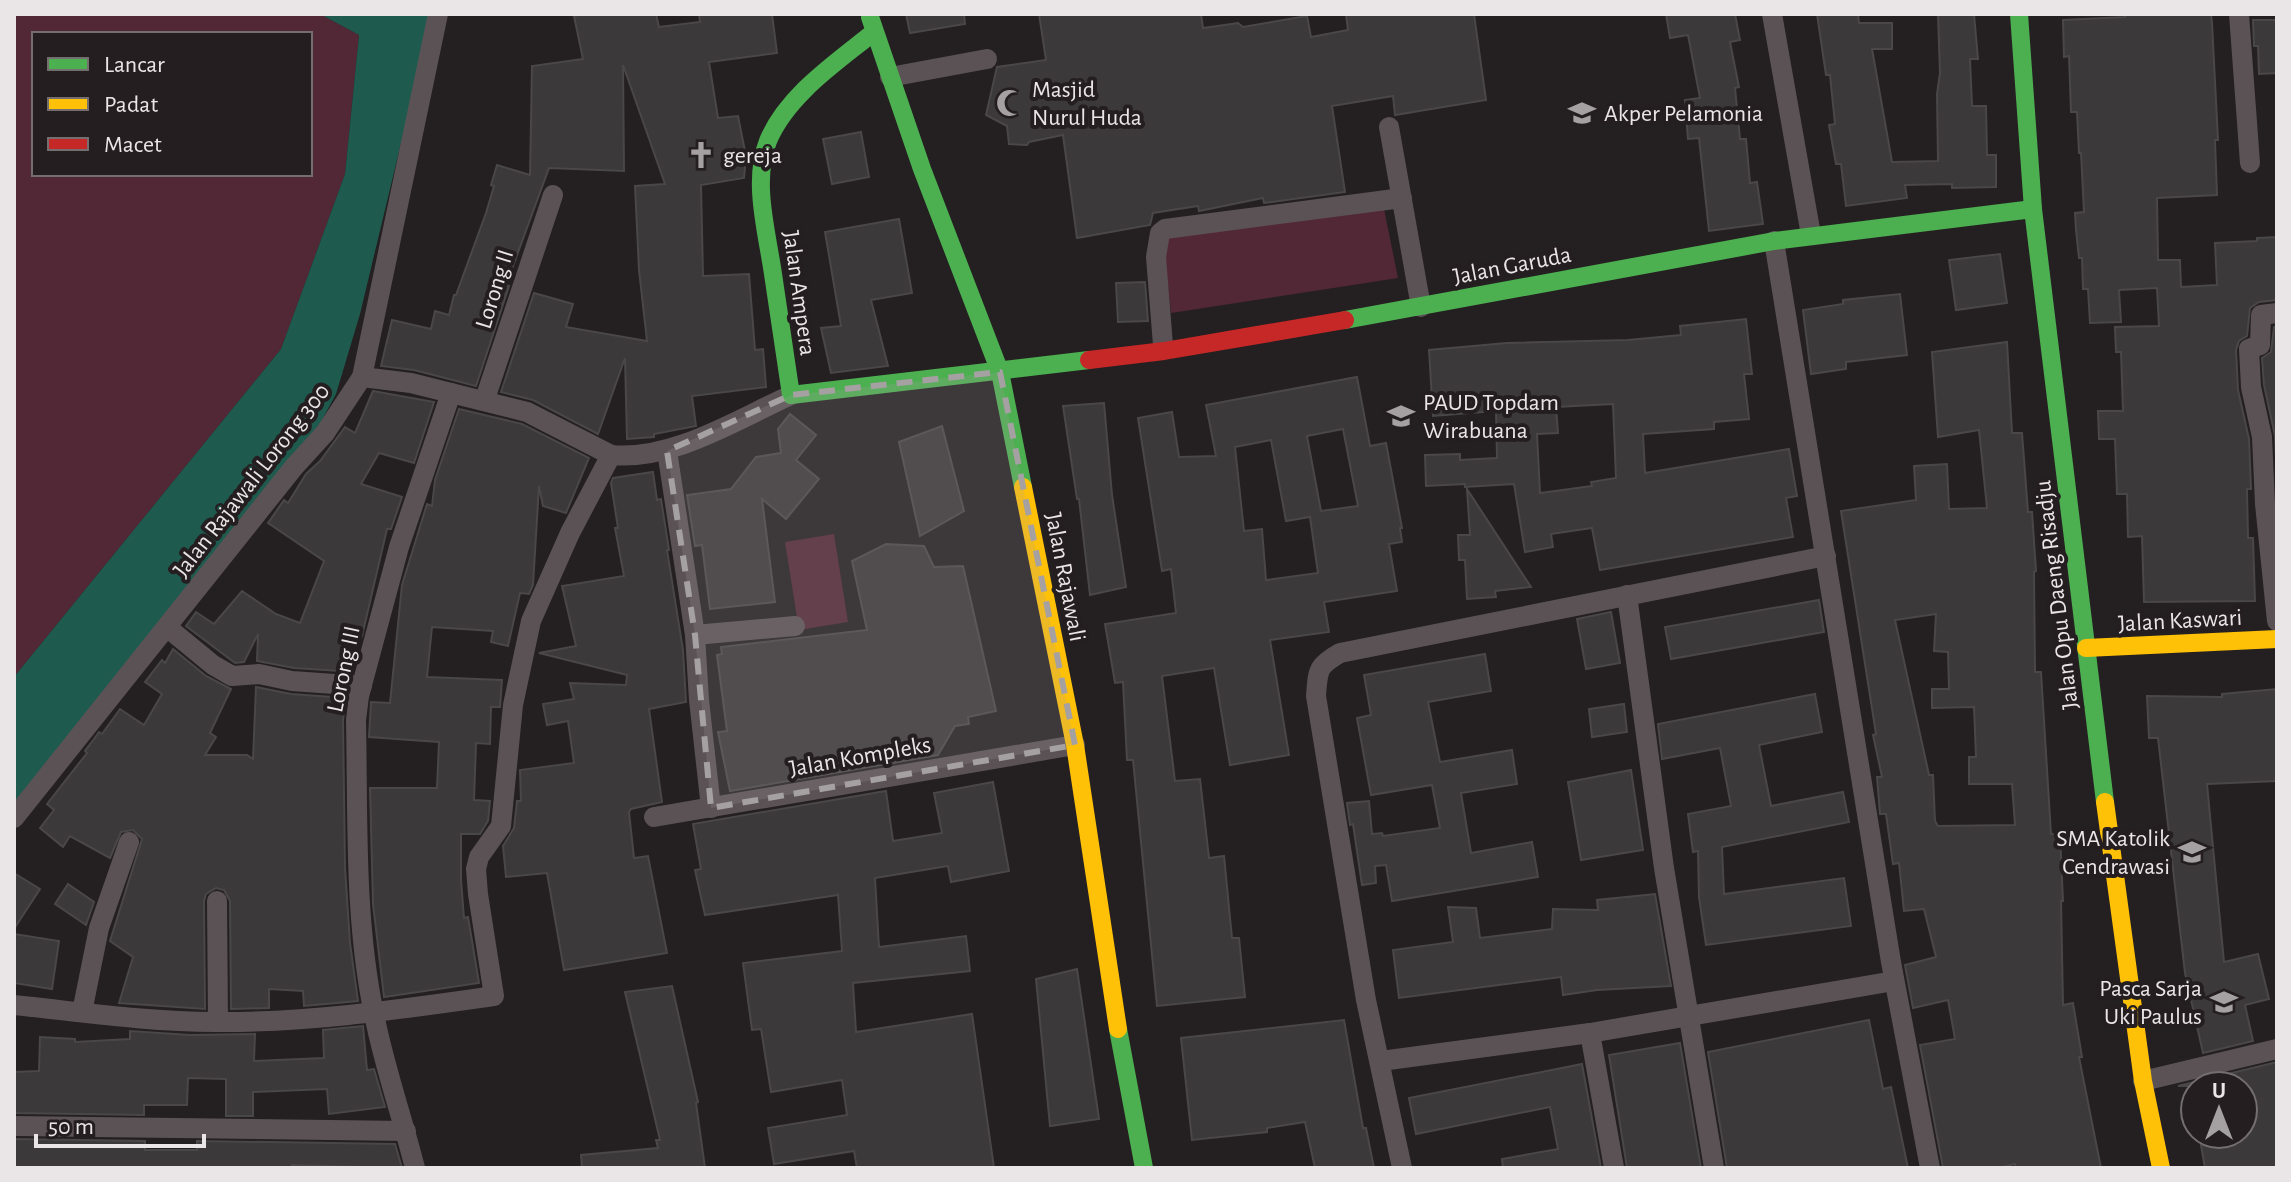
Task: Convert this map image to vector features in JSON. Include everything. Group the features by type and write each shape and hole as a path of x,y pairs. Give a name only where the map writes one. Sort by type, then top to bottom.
{"main road":[{"name":"Jalan Opu Daeng Risadju","path":"2019,14 2033,209 2086,648 2125,961 2143,1081 2161,1168"},
{"name":"Jalan Rajawali","path":"872,23 1000,372 1075,745 1120,1040 1144,1168"},
{"name":"Jalan Ampera","path":"791,395 764,213 761,183 763,154 774,130 806,88 872,23"},
{"name":"Jalan Garuda","path":"1000,372 1421,307 1811,235 2033,209"},
{"path":"791,395 1000,372"},
{"name":"Jalan Kaswari","path":"2086,648 2277,639"}],"street":[{"path":"362,377 438,14"},
{"path":"1772,14 1811,235"},
{"path":"2239,14 2250,163"},
{"path":"890,77 987,59"},
{"path":"1389,127 1421,307"},
{"name":"Lorong II","path":"485,399 553,195"},
{"path":"1163,348 1156,257 1160,233 1165,229 1402,198"},
{"path":"1774,241 1894,981 1930,1168"},
{"path":"2277,313 2261,315 2260,345 2249,349 2251,387 2262,437 2265,504 2277,621"},
{"name":"Jalan Rajawali Lorong 300","path":"14,818 294,467 325,433 362,377 411,383 485,399 527,412 611,455"},
{"name":"Lorong III","path":"415,1168 374,1014 364,944 356,720 399,547 451,393"},
{"path":"14,1005 140,1019 218,1022 374,1014 494,996 476,869 479,857 501,826 513,705 531,621 570,533 611,455 667,451 791,395"},
{"path":"667,451 695,635 711,808"},
{"path":"1402,1168 1366,1000 1316,696 1318,670 1340,653 1826,556"},
{"path":"1627,595 1688,1016 1714,1168"},
{"path":"695,635 795,626"},
{"path":"168,628 213,665 232,676 259,674 292,681 362,686"},
{"name":"Jalan Kompleks","path":"654,817 1075,745"},
{"path":"82,1012 99,928 129,842"},
{"path":"217,901 218,1022"},
{"path":"1381,1061 1590,1033 1894,981"},
{"path":"1590,1033 1614,1168"},
{"path":"2143,1081 2277,1049"},
{"path":"14,1126 406,1131"}],"highlighted area":[{"path":"1000,372 1075,745 711,808 695,635 667,451 791,395"}],"shaded area":[{"path":"14,14 320,14 359,35 345,174 281,349 14,677"},
{"path":"320,14 432,14 360,314 336,394 316,431 14,806 14,677 281,349 345,174 359,35"},
{"path":"1384,209 1398,278 1171,313 1163,239"},
{"path":"834,534 848,622 799,630 785,542"}],"building":[{"path":"656,14 659,27 700,22 699,14 772,14 777,53 709,62 718,118 738,116 746,156 744,178 701,185 703,276 749,274 755,350 763,349 766,387 692,396 696,426 654,434 654,437 627,439 625,358 598,434 533,400 501,392 534,293 573,304 566,327 647,341 639,270 635,186 665,184 623,65 624,171 549,168 506,285 509,286 476,386 414,370 381,366 392,320 431,329 435,311 449,315 486,213 497,165 530,175 532,66 583,59 574,16"},
{"path":"906,14 964,14 965,24 910,33"},
{"path":"1039,14 1201,14 1203,28 1238,23 1243,27 1307,16 1311,37 1348,30 1346,14 1474,14 1486,100 1395,115 1393,96 1332,106 1345,192 1264,203 1263,198 1199,211 1198,206 1153,213 1150,225 1077,238 1063,135 1027,145 1009,144 1007,126 986,115 997,67 1046,60"},
{"path":"1666,14 1735,14 1740,40 1730,42 1739,87 1735,88 1740,139 1746,139 1750,183 1757,182 1763,224 1709,231 1699,138 1688,139 1685,100 1700,98 1688,35 1670,38"},
{"path":"1817,14 1858,14 1859,23 1892,23 1892,49 1872,49 1892,162 1938,161 1938,14 1974,14 1978,59 1970,59 1972,106 1986,106 1987,155 1996,155 1996,187 1905,185 1907,198 1846,206 1841,164 1836,164 1829,125 1835,124 1830,75 1826,75"},
{"path":"2125,14 2211,14 2218,140 2215,140 2217,195 2157,198 2158,260 2180,260 2181,287 2217,285 2215,243 2277,237 2277,300 2259,302 2250,308 2247,336 2239,341 2236,350 2238,390 2249,439 2251,489 2247,489 2248,538 2253,538 2255,601 2144,602 2142,536 2128,537 2127,494 2117,494 2115,439 2099,439 2098,411 2123,411 2121,352 2116,352 2115,327 2159,326 2157,288 2119,290 2121,322 2090,323 2088,289 2083,289 2075,213 2084,212 2081,153 2077,112 2071,112 2069,56 2064,57 2063,20 2125,17"},
{"path":"2253,20 2277,20 2277,73 2259,74"},
{"path":"861,132 869,177 832,184 823,139"},
{"path":"899,219 912,293 871,300 888,366 831,373 821,328 841,326 825,232"},
{"path":"2000,254 2007,303 1956,310 1949,260"},
{"path":"1145,282 1148,321 1118,322 1116,283"},
{"path":"1900,294 1907,355 1846,362 1846,369 1811,374 1803,310 1843,304 1843,300"},
{"path":"1746,319 1752,374 1744,374 1749,419 1714,422 1714,429 1643,434 1645,473 1789,449 1797,496 1786,498 1793,537 1600,570 1592,528 1551,534 1553,547 1525,552 1514,484 1426,486 1425,455 1460,454 1460,460 1497,458 1496,411 1433,416 1429,350 1681,335 1680,326","holes":["1613,404 1616,478 1591,482 1592,486 1540,493 1537,434 1558,433 1556,407"]},
{"path":"2277,326 2277,481 2275,436 2264,385 2262,358 2271,352 2274,327"},
{"path":"2007,342 2012,433 2022,433 2028,512 2032,512 2036,571 2035,672 2041,672 2051,834 2060,834 2063,1005 2073,1003 2082,1057 2079,1057 2101,1168 2016,1168 2015,1164 1997,1168 1943,1168 1920,1045 1955,1039 1948,1000 1913,1008 1905,965 1936,957 1924,909 1904,911 1899,863 1893,864 1886,814 1880,814 1877,777 1882,777 1873,735 1876,734 1841,511 1916,500 1914,466 1947,464 1949,509 1987,508 1979,430 1938,437 1932,352","holes":["1936,614 1934,651 1948,652 1949,689 1932,689 1932,708 1974,707 1976,757 1969,757 1969,784 2012,784 2015,825 1938,826 1935,821 1933,775 1929,775 1895,620"]},
{"path":"1357,377 1370,446 1386,443 1402,542 1389,544 1397,591 1324,602 1329,632 1270,640 1289,755 1230,765 1214,668 1162,676 1175,781 1200,779 1209,858 1224,856 1232,938 1239,938 1245,997 1157,1006 1133,760 1127,760 1123,682 1115,683 1105,624 1176,613 1171,569 1162,571 1138,418 1172,412 1179,457 1216,456 1206,405","holes":["1343,429 1358,506 1321,511 1307,436","1271,440 1286,521 1310,517 1318,573 1266,580 1262,529 1244,531 1235,447"]},
{"path":"373,391 434,402 414,463 379,453 361,484 402,497 391,529 387,529 362,636 349,634 340,671 294,668 257,661 258,634 244,662 235,663 186,626 196,612 214,624 242,591 276,614 300,623 324,561 268,523 284,500 288,503 306,474 320,461 345,427 355,433"},
{"path":"1104,403 1112,495 1126,587 1090,595 1079,499 1063,406"},
{"path":"459,409 522,424 589,458 566,513 543,506 539,486 533,585 529,594 520,593 508,646 491,642 493,631 432,627 427,677 502,680 500,707 491,707 490,744 476,743 474,800 490,801 488,821 480,834 461,834 464,918 468,917 479,983 384,997 373,904 370,788 437,788 439,742 369,737 371,702 390,703 402,585 427,504 432,506 435,480"},
{"path":"790,414 816,435 796,460 819,479 786,519 762,499 775,602 710,609 702,545 695,546 687,495 731,489 756,457 781,453 778,429"},
{"path":"942,426 964,511 920,536 899,442"},
{"path":"653,472 657,500 661,499 669,550 683,650 686,702 649,709 662,802 629,812 634,858 648,856 667,953 564,970 547,873 506,877 503,846 514,828 517,801 521,801 520,770 574,763 568,721 547,725 543,704 574,699 570,683 626,685 627,675 539,653 576,646 562,586 624,576 611,483 613,478"},
{"path":"1467,489 1531,587 1495,591 1496,597 1467,599 1465,560 1459,560 1458,535 1470,535"},
{"path":"886,544 924,546 934,567 963,566 996,711 968,717 969,724 955,726 938,755 730,791 718,732 727,731 717,655 722,654 721,647 867,630 852,561"},
{"path":"1819,600 1824,632 1671,659 1665,627"},
{"path":"1611,612 1620,663 1586,669 1577,619"},
{"path":"173,649 206,676 231,689 210,733 216,737 205,755 247,755 253,759 256,687 291,694 346,698 343,720 345,868 358,1001 304,1006 303,991 269,989 269,1008 231,1009 230,901 224,890 216,888 206,894 204,901 205,1009 119,1003 133,957 110,941 142,839 133,830 121,832 110,858 70,836 63,847 40,828 54,810 47,804 87,753 85,751 99,732 102,734 120,709 144,725 162,694 145,682 162,660 165,663"},
{"path":"1485,654 1491,691 1428,702 1440,762 1512,750 1517,784 1461,793 1471,853 1532,842 1538,877 1392,901 1386,865 1375,866 1376,883 1362,885 1347,803 1369,801 1372,834 1382,833 1383,836 1440,828 1432,785 1371,795 1357,718 1371,715 1364,675"},
{"path":"2277,689 2277,781 2207,784 2224,962 2258,954 2269,999 2245,1005 2253,1041 2203,1053 2185,973 2158,738 2149,738 2147,696 2222,697 2222,694"},
{"path":"1815,694 1822,732 1759,745 1771,806 1843,792 1849,822 1722,847 1724,894 1844,878 1851,926 1706,945 1699,897 1698,851 1693,852 1688,814 1731,806 1720,748 1662,759 1658,724"},
{"path":"1624,704 1627,732 1592,737 1589,709"},
{"path":"1631,770 1643,850 1581,860 1568,782"},
{"path":"993,782 1009,871 951,882 948,866 875,878 879,947 966,936 970,971 853,983 856,1032 972,1014 994,1168 857,1168 854,1151 774,1164 768,1128 847,1115 842,1080 771,1092 761,1029 752,1030 743,963 842,951 838,895 705,915 695,870 701,869 693,824 886,791 893,841 942,833 934,793"},
{"path":"14,873 40,889 14,929"},
{"path":"68,884 94,902 86,925 55,904"},
{"path":"1655,894 1671,986 1563,995 1561,977 1399,998 1393,950 1453,942 1448,907 1476,908 1480,938 1552,929 1553,909 1598,910 1597,900"},
{"path":"14,934 59,941 52,989 14,983"},
{"path":"1077,969 1099,1119 1050,1126 1036,979"},
{"path":"672,986 698,1102 705,1168 582,1168 581,1155 658,1148 656,1140 660,1140 625,992"},
{"path":"1344,1020 1363,1128 1366,1128 1374,1168 1315,1168 1305,1122 1267,1128 1267,1132 1192,1140 1181,1038"},
{"path":"1869,1020 1883,1089 1891,1087 1908,1168 1727,1168 1708,1052"},
{"path":"363,1026 367,1070 374,1069 385,1107 329,1114 327,1089 253,1092 253,1116 226,1116 226,1079 188,1078 187,1105 144,1105 144,1115 15,1113 14,1072 39,1071 40,1037 75,1039 75,1042 130,1039 130,1031 190,1035 255,1034 254,1061 324,1058 323,1030"},
{"path":"1680,1043 1701,1168 1627,1168 1609,1055"},
{"path":"2277,1062 2277,1168 2205,1168 2202,1150 2259,1150 2259,1070 2244,1070"},
{"path":"1582,1064 1601,1168 1503,1168 1502,1159 1558,1149 1550,1107 1416,1134 1409,1098"},
{"path":"14,1139 145,1141 145,1150 197,1150 197,1141 395,1144 402,1168 292,1165 292,1168 14,1168"}],"traffic: fast":[{"path":"2019,14 2033,209 2105,802"},
{"path":"870,17 922,169 1000,372 1023,487"},
{"path":"874,32 800,94 776,124 763,156 762,207 791,395 1089,360"},
{"path":"1345,320 1774,241 2033,209"},
{"path":"1118,1029 1144,1168"}],"traffic: slow":[{"path":"1023,487 1075,745 1118,1029"},
{"path":"2086,648 2277,639"},
{"path":"2105,802 2143,1081 2161,1168"}],"traffic: jam":[{"path":"1089,360 1164,351 1345,320"}],"place":[{"name":"Masjid Nurul Huda","path":"1010,103"},
{"name":"Akper Pelamonia","path":"1582,113"},
{"name":"gereja","path":"701,155"},
{"name":"PAUD Topdam Wirabuana","path":"1401,416"},
{"name":"SMA Katolik Cendrawasi","path":"2192,852"},
{"name":"Pasca Sarja Uki Paulus","path":"2224,1002"}]}
